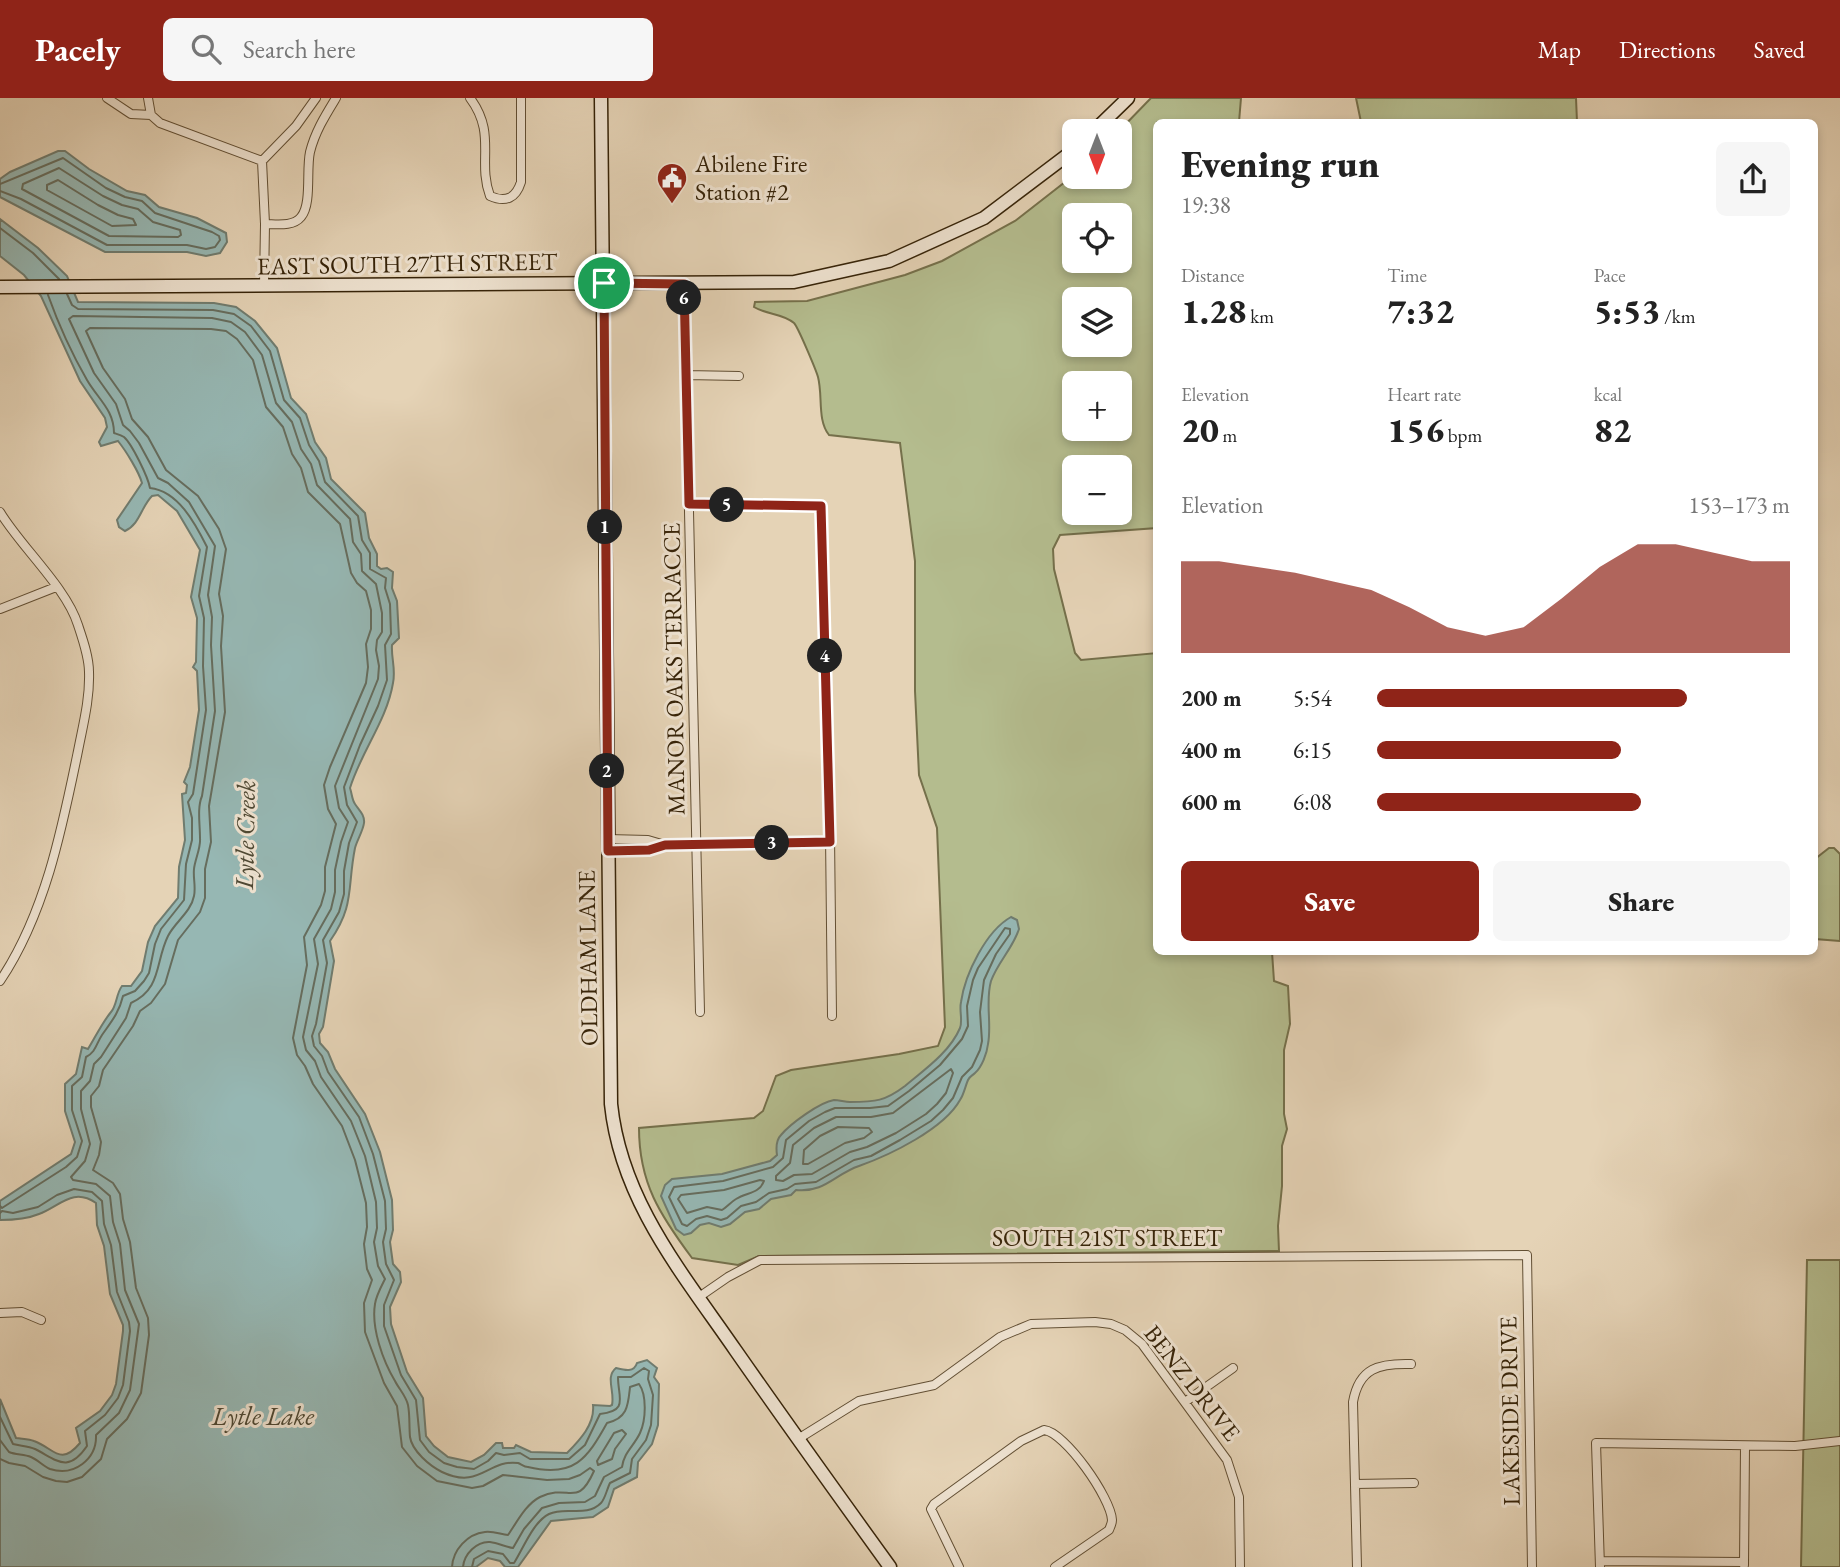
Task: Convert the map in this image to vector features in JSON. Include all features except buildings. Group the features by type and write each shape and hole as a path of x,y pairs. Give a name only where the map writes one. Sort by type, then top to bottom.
{"main road":[{"name":"OLDHAM LANE","path":"601,98 611,1104 616,1141 625,1173 651,1226 797,1439 890,1567"},
{"path":"1106,119 1128,98"},
{"name":"EAST SOUTH 27TH STREET","path":"0,287 794,282 889,261 984,218 1062,159"}],"street":[{"path":"107,98 131,114 151,115"},
{"path":"148,98 151,115 160,123 262,161"},
{"path":"264,286 262,161 300,120 316,98"},
{"path":"265,224 293,223 301,218 306,208 310,155 318,128 336,98"},
{"path":"470,98 479,110 485,127 486,186 490,196 500,201 510,199 518,192 521,182 522,98"},
{"path":"300,120 318,128"},
{"name":"MANOR OAKS TERRACCE","path":"684,284 700,1012"},
{"path":"686,375 739,376"},
{"path":"689,504 821,506 832,1016"},
{"path":"0,512 56,587 77,622 90,670 88,701 69,792 43,890 26,935 0,981"},
{"path":"0,610 56,587"},
{"path":"608,845 649,850 665,845 830,842"},
{"name":"SOUTH 21ST STREET","path":"699,1297 760,1260 1527,1255"},
{"name":"LAKESIDE DRIVE","path":"1527,1255 1532,1567"},
{"path":"0,1313 22,1312 41,1320"},
{"name":"BENZ DRIVE","path":"797,1439 859,1401 934,1385 1000,1337 1031,1324 1095,1322 1125,1330 1142,1344 1227,1460 1239,1497 1240,1567"},
{"path":"1357,1567 1353,1402 1358,1382 1366,1374 1391,1364 1411,1364"},
{"path":"1185,1402 1233,1368"},
{"path":"956,1566 931,1509 934,1504 1021,1441 1044,1430 1054,1434 1083,1462 1093,1476 1112,1518 1109,1531 1055,1567"},
{"path":"1745,1446 1744,1565 1600,1564 1597,1443 1745,1446 1816,1445 1840,1441"},
{"path":"1355,1484 1414,1482"}],"green space":[{"path":"1151,98 1241,98 1239,119 1153,119 1153,528 1060,535 1053,549 1054,569 1075,653 1081,660 1153,653 1153,955 1272,955 1274,981 1288,986 1290,1024 1284,1050 1284,1114 1287,1129 1282,1146 1279,1251 759,1256 738,1265 692,1258 661,1212 647,1182 639,1128 754,1118 763,1111 776,1076 791,1070 938,1046 945,1027 937,828 919,775 915,691 915,561 900,443 829,435 823,422 818,377 796,326 785,317 754,307 755,302 807,301 905,275 942,261 1015,221 1062,184 1062,189 1132,189 1131,119"},
{"path":"1356,98 1576,98 1577,119 1360,119"},
{"path":"1829,848 1834,848 1840,854 1840,941 1818,939 1818,857"},
{"path":"1807,1260 1840,1260 1840,1567 1801,1567"}],"water":[{"path":"58,151 65,151 89,169 127,191 145,195 159,207 197,218 226,233 227,242 220,253 206,256 187,252 105,252 0,197 0,179"},
{"name":"Lytle Lake","path":"0,219 38,248 67,276 78,302 214,303 236,307 255,321 277,348 291,398 306,414 315,442 326,458 331,479 365,513 369,538 377,554 377,566 393,572 392,588 397,601 399,638 392,645 393,683 380,723 350,788 364,823 355,848 347,906 330,941 334,961 323,1027 319,1034 320,1043 365,1114 380,1152 392,1200 393,1230 390,1242 393,1264 400,1272 401,1282 390,1307 391,1324 407,1372 423,1398 426,1436 448,1457 471,1462 484,1455 496,1443 502,1443 503,1448 514,1448 516,1445 531,1452 567,1453 589,1425 593,1405 612,1405 611,1376 616,1368 631,1370 637,1363 647,1360 657,1368 654,1377 659,1384 658,1425 652,1444 638,1462 637,1477 614,1489 608,1507 593,1517 551,1521 518,1567 505,1567 500,1561 488,1558 476,1567 0,1567 0,1399 16,1438 34,1441 62,1455 80,1443 76,1428 100,1411 112,1395 116,1384 123,1325 110,1294 104,1246 97,1225 96,1203 73,1197 34,1216 0,1220 0,1201 71,1154 75,1142 65,1111 65,1084 76,1074 82,1047 88,1049 113,1009 122,986 131,986 142,971 148,942 155,926 178,898 179,867 185,840 182,794 186,793 187,785 184,782 190,767 199,710 197,671 193,667 196,662 197,618 191,597 200,550 177,511 158,495 152,496 130,528 125,531 119,527 117,520 142,483 118,441 101,446 99,442 107,427 105,418 80,381 41,296 24,275 0,256"},
{"path":"1011,917 1017,920 1019,929 991,981 989,1036 985,1056 978,1070 969,1079 960,1100 942,1121 915,1140 886,1155 851,1169 815,1189 796,1190 791,1195 771,1199 759,1209 745,1212 730,1224 721,1227 709,1223 700,1225 684,1235 676,1229 661,1196 665,1185 672,1179 722,1174 770,1161 777,1155 778,1139 785,1130 813,1109 834,1100 867,1102 886,1098 936,1060 956,1037 960,1028 963,991 978,954 993,932"}],"place":[{"name":"Abilene Fire Station #2","path":"672,205"}],"route":[{"path":"604,283 684,284 689,504 821,506 830,842 665,845 649,850 608,851 604,283"}],"water label":[{"name":"Lytle Creek","path":"245,835"}]}
